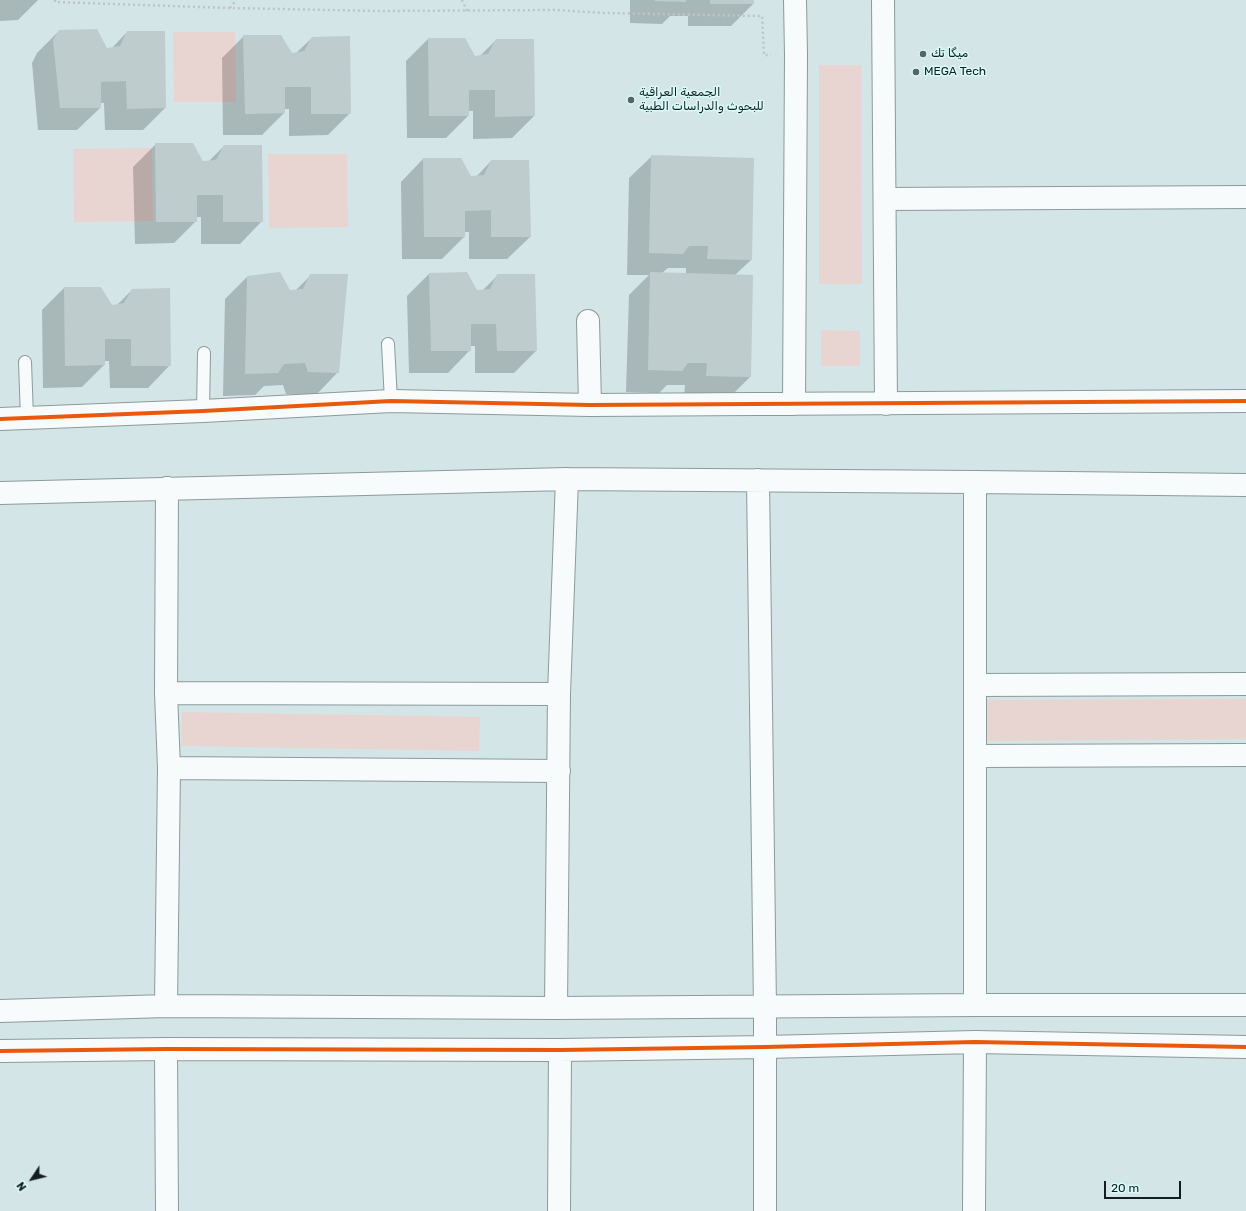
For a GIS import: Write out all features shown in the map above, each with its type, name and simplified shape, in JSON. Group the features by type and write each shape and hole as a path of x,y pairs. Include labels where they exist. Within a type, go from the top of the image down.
{"street":[{"path":"883,0 886,404"},
{"path":"794,404 797,1"},
{"path":"885,199 1246,197"},
{"path":"588,320 590,405"},
{"path":"0,419 203,411 391,401 590,405 1246,401"},
{"path":"556,1008 559,694 567,479"},
{"path":"0,493 567,479 1246,485"},
{"path":"758,480 765,1008 765,1211"},
{"path":"975,482 975,1005"},
{"path":"166,1006 169,768 166,693 167,488"},
{"path":"975,685 1246,684"},
{"path":"166,693 559,694"},
{"path":"976,756 1246,755"},
{"path":"169,768 559,771"},
{"path":"0,1011 166,1006 765,1008 975,1005 1246,1005"},
{"path":"974,1211 975,1042"},
{"path":"0,1051 166,1049 560,1050 975,1042 1246,1047"},
{"path":"166,1049 167,1211"},
{"path":"559,1211 560,1050"}],"lane":[{"path":"388,344 391,401"},
{"path":"203,411 204,353"},
{"path":"25,362 27,418"}],"path":[{"path":"55,0 55,2 230,8 378,11 557,10 604,13 762,16 764,55 796,55"},
{"path":"230,8 236,0"},
{"path":"462,0 467,10"}],"shaded area":[{"path":"173,32 235,32 236,102 174,102"},
{"path":"819,65 861,65 862,284 819,284"},
{"path":"152,148 153,221 74,222 73,149"},
{"path":"268,154 347,154 348,227 269,228"},
{"path":"821,330 860,331 860,366 821,366"},
{"path":"1246,699 1246,739 987,741 986,700"},
{"path":"182,712 480,717 479,751 181,746"}],"building":[{"path":"655,0 687,0 685,2"},
{"path":"710,0 754,0 754,4 710,4"},
{"path":"97,29 107,48 120,46 127,31 165,31 166,108 127,109 126,81 101,82 101,108 60,108 53,40 59,30"},
{"path":"243,35 281,35 292,53 304,51 312,37 350,36 351,114 311,114 311,87 285,87 285,113 245,114"},
{"path":"428,38 465,38 475,56 488,54 496,39 534,39 535,116 495,117 495,90 469,90 469,116 429,116"},
{"path":"155,143 193,143 203,161 216,160 224,145 262,145 263,222 223,222 223,195 197,195 197,222 156,222"},
{"path":"651,155 754,158 752,260 707,259 708,246 689,246 683,254 649,253"},
{"path":"423,158 461,158 471,176 484,175 491,160 529,160 531,237 491,237 491,210 465,211 465,237 424,237"},
{"path":"280,272 290,290 303,289 310,274 348,274 339,373 308,372 305,363 284,364 278,373 245,374 247,276"},
{"path":"467,272 477,290 490,289 497,274 535,274 537,351 497,351 496,324 471,324 471,351 431,351 429,273"},
{"path":"650,272 753,275 751,377 706,376 707,363 688,363 682,371 648,370"},
{"path":"64,287 101,287 112,305 124,303 132,289 170,288 171,366 131,366 131,339 105,339 105,365 65,366"}],"cycle path":[{"path":"0,419 203,411 391,401 590,405 1246,401"},
{"path":"0,1051 166,1049 560,1050 975,1042 1246,1047"}],"place":[{"name":"ميگا تك","path":"923,54"},
{"name":"MEGA Tech","path":"916,72"},
{"name":"الجمعية العراقية للبحوث والدراسات الطبية","path":"631,100"}]}
